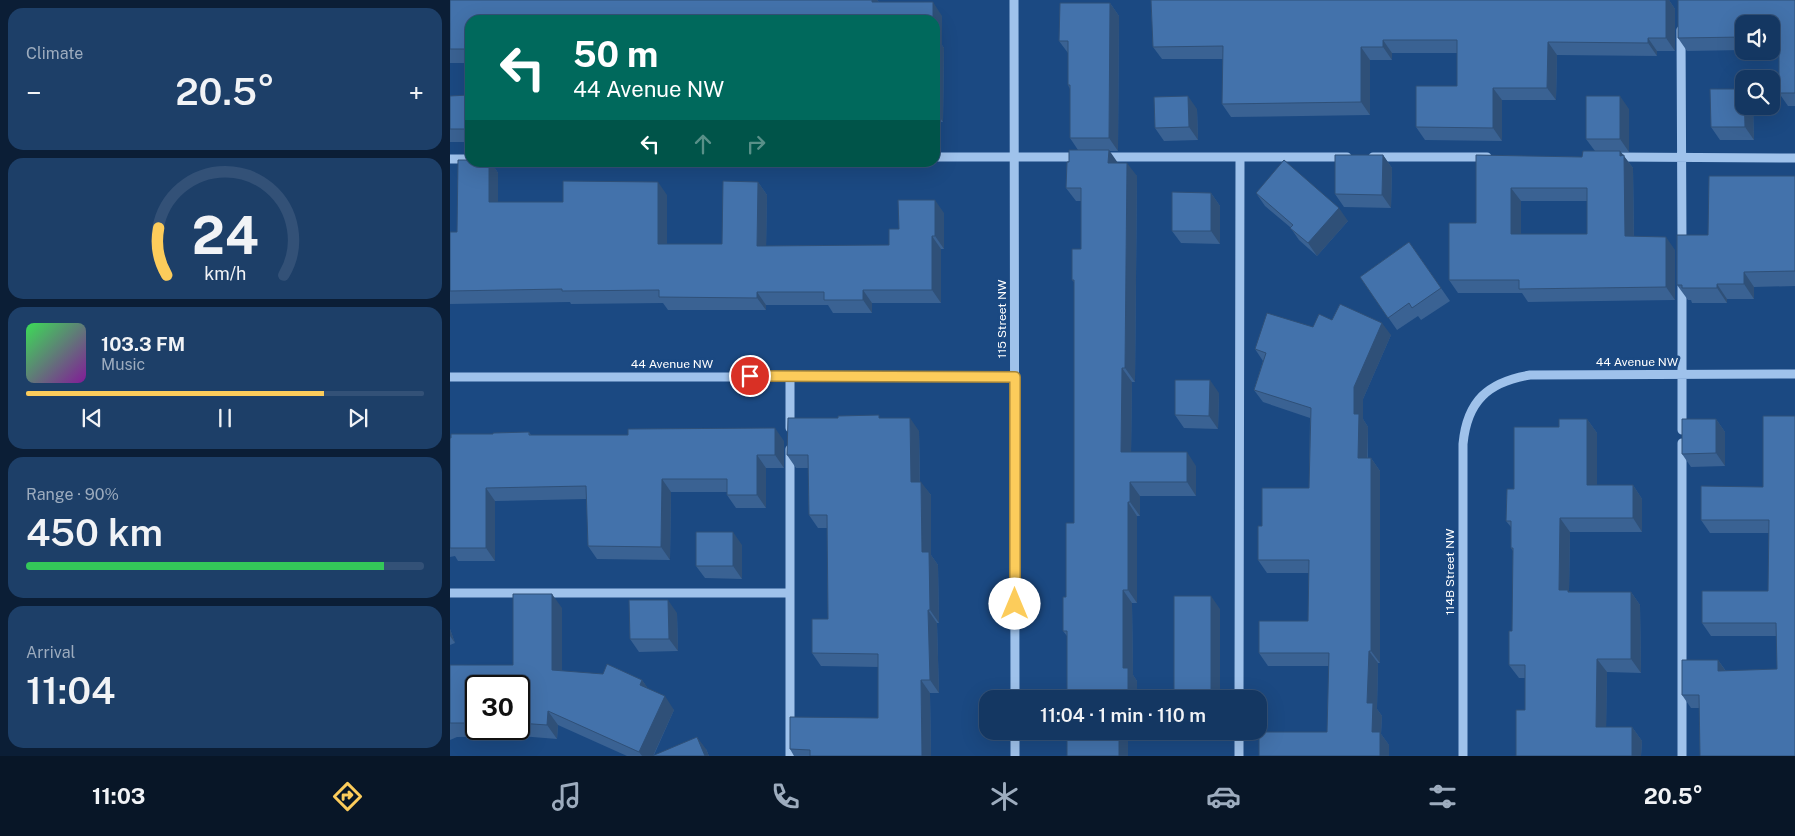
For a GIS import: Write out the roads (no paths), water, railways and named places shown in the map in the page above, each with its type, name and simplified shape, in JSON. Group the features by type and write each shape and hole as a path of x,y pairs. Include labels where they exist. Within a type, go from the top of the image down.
{"street":[{"name":"115 Street NW","path":"1014,0 1015,690"},
{"path":"1681,20 1682,253"},
{"path":"940,157 1496,158"},
{"path":"450,159 465,158"},
{"path":"1239,690 1240,158"},
{"path":"1604,158 1795,158"},
{"path":"1682,272 1682,756"},
{"name":"44 Avenue NW","path":"1483,394 1505,381 1530,375 1795,374"},
{"name":"44 Avenue NW","path":"450,376 1015,377"},
{"path":"790,376 790,756"},
{"name":"114B Street NW","path":"1463,756 1463,444 1464,428 1468,415 1474,404 1483,394"},
{"path":"450,594 790,593"},
{"path":"1015,740 1015,756"},
{"path":"1238,756 1239,740"}]}
